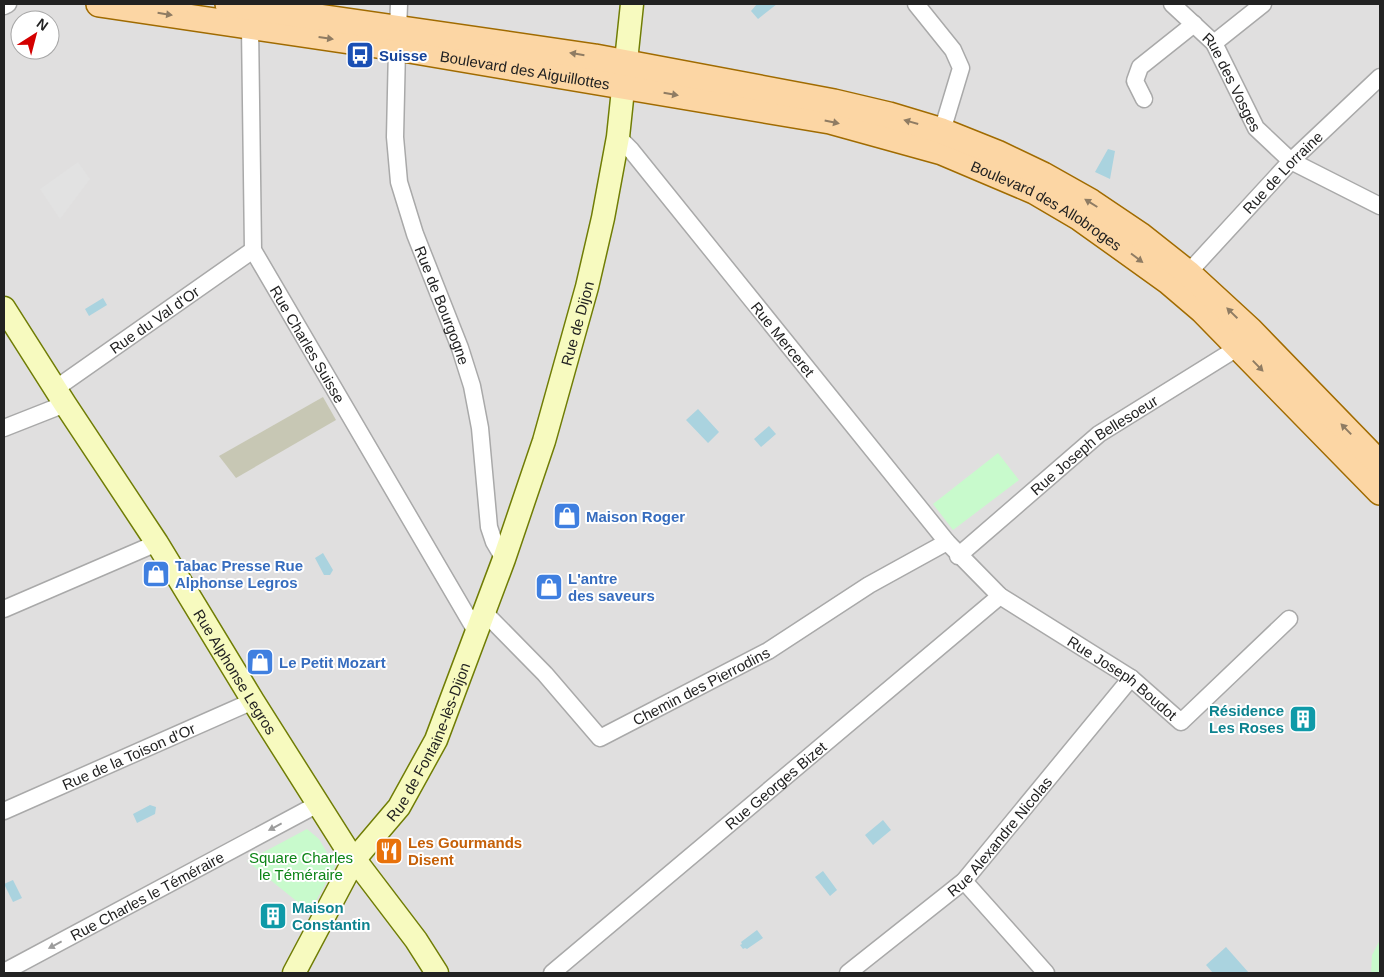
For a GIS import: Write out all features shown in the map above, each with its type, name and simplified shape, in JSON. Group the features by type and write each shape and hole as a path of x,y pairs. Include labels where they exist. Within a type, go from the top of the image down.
{"main road":[{"name":"Boulevard des Aiguillottes","path":"99,4 245,11 398,38 624,74"},
{"name":"Boulevard des Allobroges","path":"624,74 834,102 889,115 942,131 1020,164 1091,202 1140,235 1188,273 1250,330 1380,464"},
{"name":"Boulevard des Allobroges","path":"624,74 830,121 942,152 1034,191 1080,218 1123,248 1168,281 1202,310 1380,492"}],"street":[{"path":"4,6 8,4"},
{"name":"Rue de Bourgogne","path":"400,4 395,137 399,182 415,234 460,348 472,386 480,428 489,527 494,542 504,560"},
{"name":"Rue de Dijon","path":"480,622 504,560 544,441 587,287 603,218 618,136 632,4"},
{"path":"916,4 953,50 961,68 942,131"},
{"name":"Rue des Vosges","path":"1172,4 1214,43 1256,128 1291,161 1380,206"},
{"path":"1214,43 1262,4"},
{"name":"Rue Charles Suisse","path":"245,11 253,250 480,622"},
{"path":"1144,99 1135,81 1140,67 1194,24"},
{"name":"Rue de Lorraine","path":"1188,273 1291,161 1380,77"},
{"name":"Rue Merceret","path":"618,136 947,542"},
{"name":"Rue du Val d'Or","path":"4,428 60,396 253,250"},
{"name":"Rue Alphonse Legros","path":"4,308 157,543 253,701 354,860 416,940 437,973"},
{"name":"Rue Joseph Bellesoeur","path":"958,556 1100,434 1239,346"},
{"name":"Rue Joseph Boudot","path":"947,542 958,556 1000,596 1131,678 1181,722 1289,619"},
{"name":"Chemin des Pierrodins","path":"480,622 546,674 600,738 768,651 869,585 947,542"},
{"path":"4,609 157,543"},
{"name":"Rue Georges Bizet","path":"552,973 1000,596"},
{"name":"Rue de Fontaine-lès-Dijon","path":"294,973 354,860 399,807 436,740 480,622"},
{"name":"Rue Alexandre Nicolas","path":"848,973 964,881 1131,678"},
{"name":"Rue de la Toison d'Or","path":"4,810 253,701"},
{"name":"Rue Charles le Téméraire","path":"4,972 318,804"},
{"path":"964,881 1046,973"}],"shaded area":[{"path":"4,4 1380,4 1380,973 4,973"},
{"path":"78,162 90,179 60,219 40,189"},
{"path":"323,397 336,420 236,478 219,456"}],"green space":[{"path":"998,453 1019,480 953,530 933,504"},
{"name":"Square Charles le Téméraire","path":"307,829 319,839 335,866 310,912 247,861"},
{"path":"1380,940 1380,973 1371,973 1372,955"}],"water":[{"path":"757,4 777,4 758,19 751,11"},
{"path":"1108,149 1115,151 1110,179 1095,172"},
{"path":"103,298 107,305 89,316 85,309"},
{"path":"698,409 719,432 708,443 686,420"},
{"path":"769,426 776,434 761,447 754,439"},
{"path":"323,553 333,570 330,575 324,575 315,558"},
{"path":"150,805 156,807 155,814 137,823 133,814"},
{"path":"883,820 891,830 873,845 865,835"},
{"path":"823,871 837,890 830,896 815,877"},
{"path":"13,880 22,898 13,902 4,884"},
{"path":"757,930 763,938 747,949 743,949 740,945 742,944 741,942"},
{"path":"1226,947 1249,973 1213,973 1206,965"}],"place":[{"name":"Suisse","path":"360,55"},
{"name":"Maison Roger","path":"567,516"},
{"name":"Tabac Presse Rue Alphonse Legros","path":"156,574"},
{"name":"L'antre des saveurs","path":"549,587"},
{"name":"Le Petit Mozart","path":"260,662"},
{"name":"Résidence Les Roses","path":"1303,719"},
{"name":"Les Gourmands Disent","path":"389,851"},
{"name":"Maison Constantin","path":"273,916"}]}
